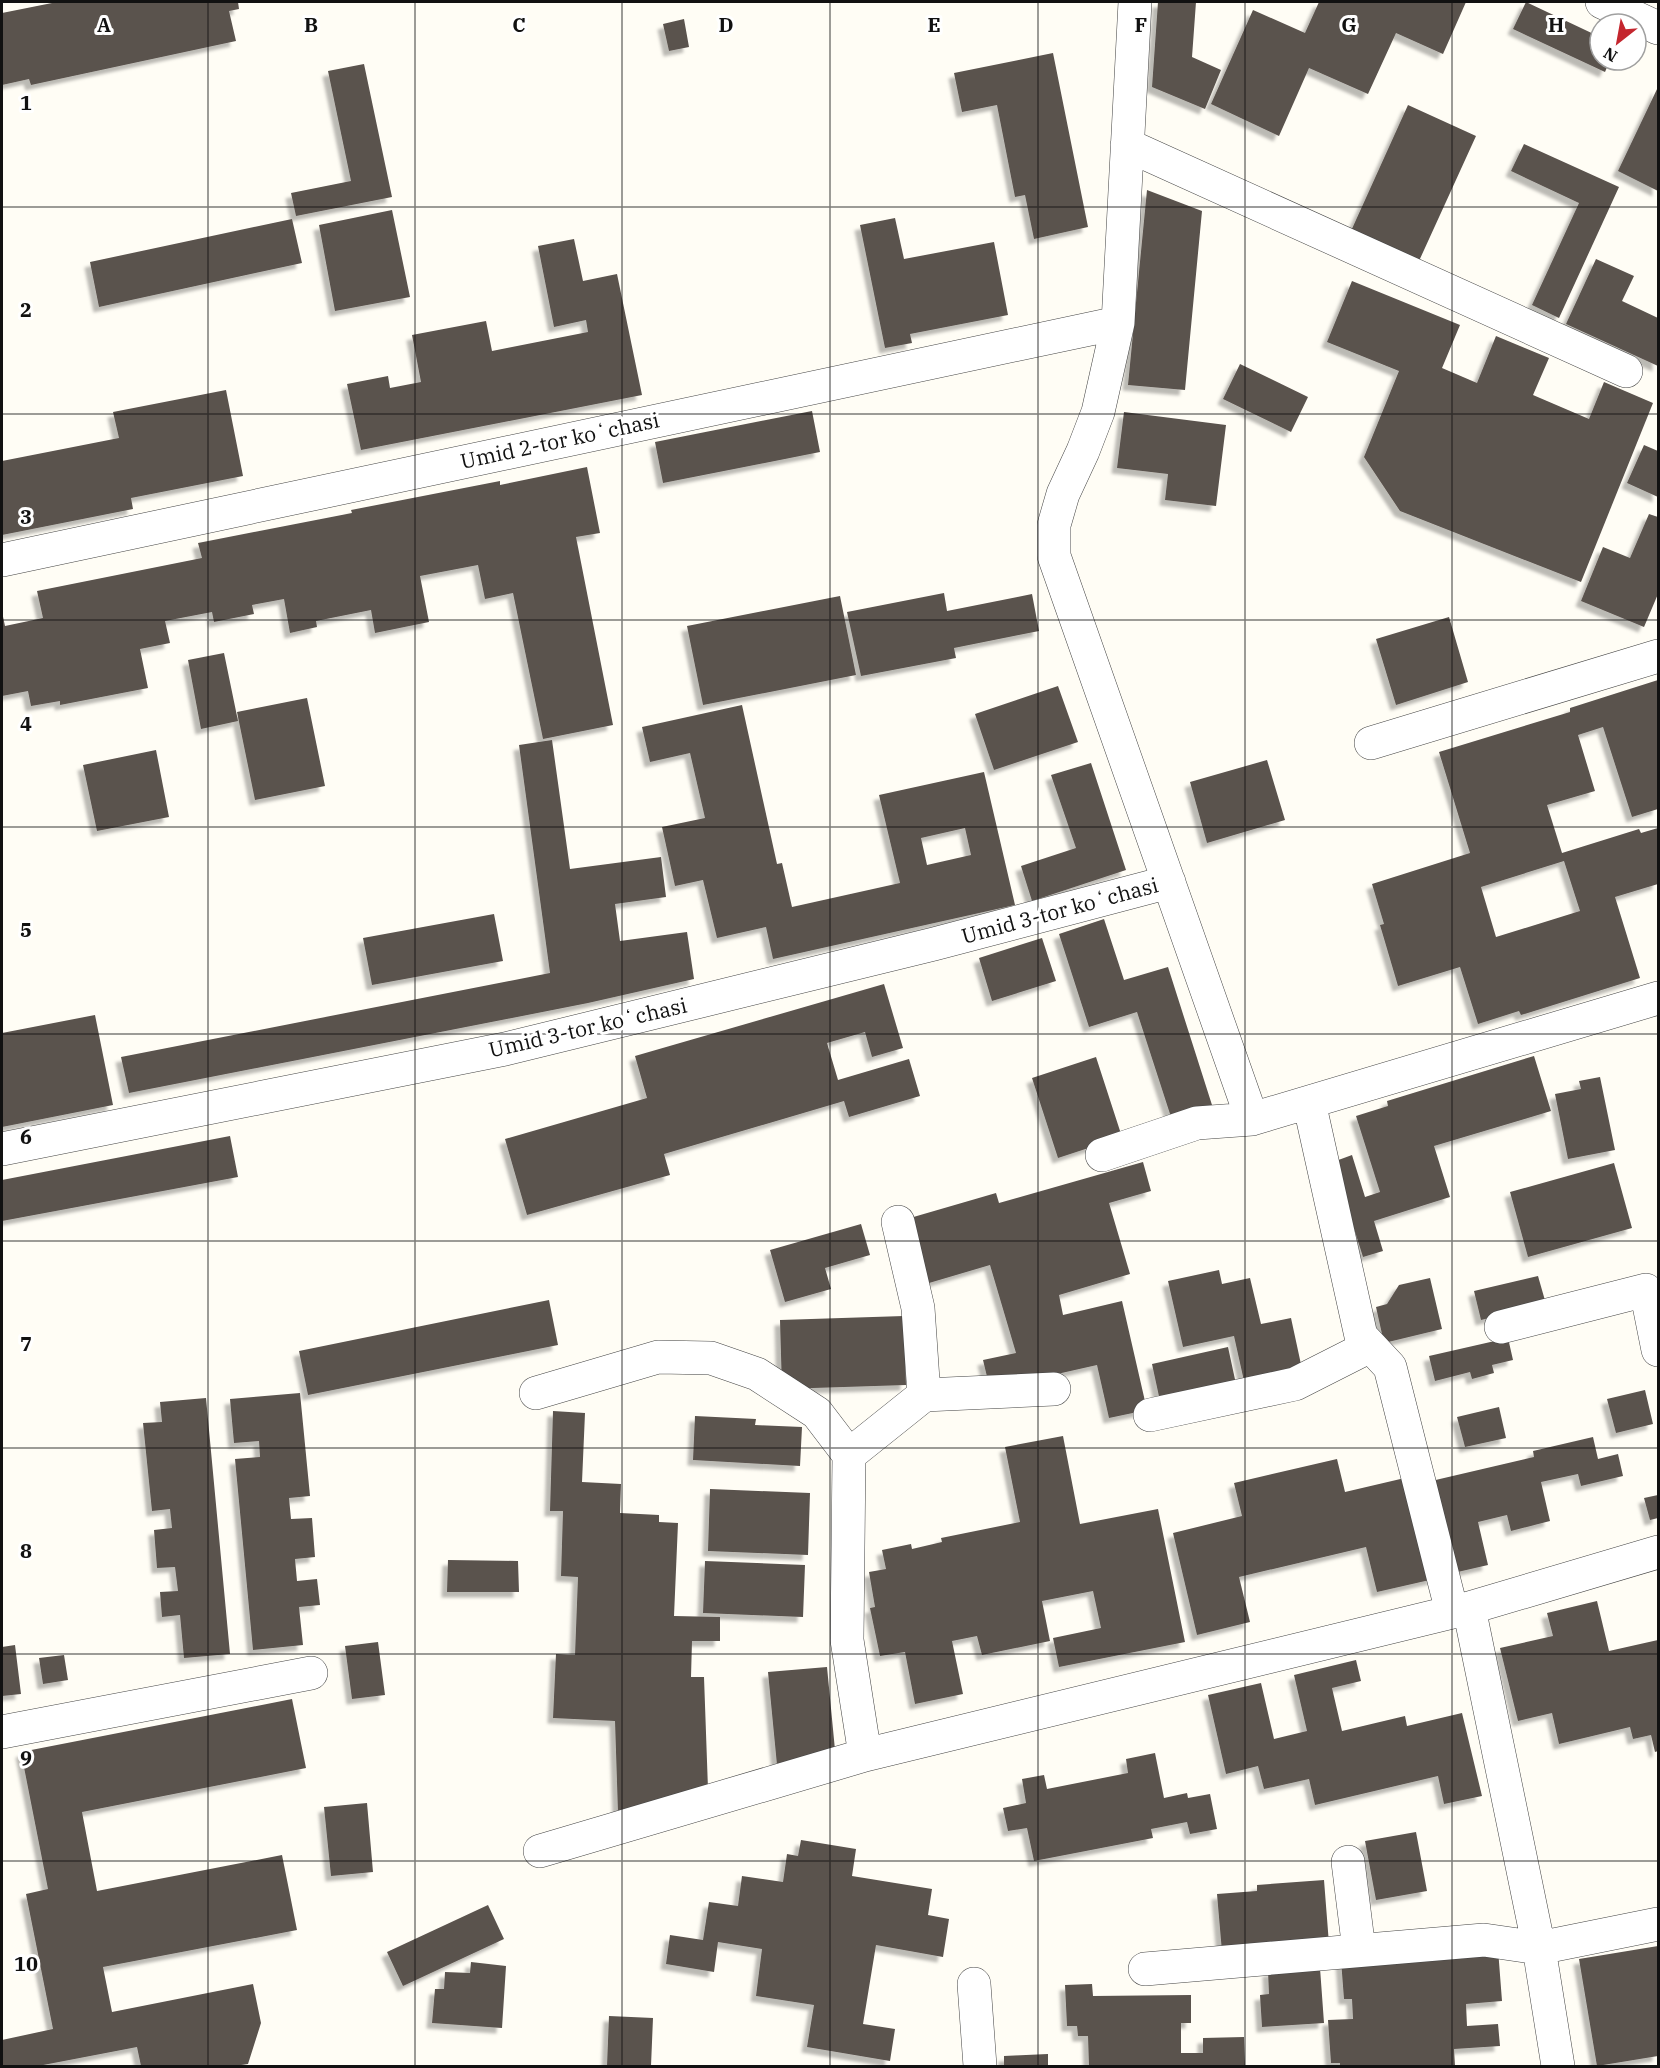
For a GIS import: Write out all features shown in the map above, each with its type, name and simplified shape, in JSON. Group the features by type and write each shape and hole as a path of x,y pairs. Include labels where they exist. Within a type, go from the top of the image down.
{"street":[{"path":"1135,2 1118,323 1098,412 1063,494 1054,525 1054,556 1252,1119"},
{"path":"1602,2 1659,28"},
{"path":"1126,145 1626,371"},
{"name":"Umid 2-tor koʻchasi","path":"2,560 1118,323"},
{"path":"1371,743 1659,656"},
{"name":"Umid 3-tor koʻchasi","path":"2,1149 505,1049 934,944 1169,882"},
{"path":"1102,1155 1197,1123 1252,1119 1659,998"},
{"path":"1309,1102 1361,1336 1390,1367 1460,1610 1539,1948 1558,2067"},
{"path":"898,1222 918,1308 924,1395"},
{"path":"1501,1327 1652,1289 1659,1350"},
{"path":"1150,1415 1295,1384 1370,1346"},
{"path":"536,1393 658,1357 711,1358 757,1374 817,1413 849,1455 846,1640 866,1755"},
{"path":"849,1455 924,1395 1054,1389"},
{"path":"540,1851 866,1755 1460,1610 1659,1552"},
{"path":"2,1732 311,1673"},
{"path":"1348,1862 1359,1950"},
{"path":"1145,1969 1484,1940 1539,1948 1659,1924"},
{"path":"974,1984 980,2067"}],"building":[{"path":"57,2 238,2 239,9 229,11 236,41 31,85 29,79 2,85 2,13"},
{"path":"1158,2 1196,2 1192,57 1221,70 1205,109 1152,87"},
{"path":"1319,2 1466,2 1443,54 1396,33 1368,94 1309,68 1279,136 1211,104 1253,10 1305,33"},
{"path":"1526,2 1588,31 1588,64 1513,29"},
{"path":"684,19 689,47 669,51 663,24"},
{"path":"1053,53 1088,227 1034,239 1025,195 1015,197 997,105 962,112 954,73"},
{"path":"364,64 392,197 296,216 291,193 351,181 328,71"},
{"path":"1658,87 1658,191 1618,171"},
{"path":"1408,105 1476,136 1419,261 1351,231"},
{"path":"1524,144 1619,187 1559,318 1532,305 1579,203 1511,171"},
{"path":"1147,190 1202,211 1185,390 1128,385"},
{"path":"392,210 410,297 335,311 319,225"},
{"path":"895,218 904,259 994,242 1008,315 910,334 912,343 885,348 860,225"},
{"path":"292,219 302,263 99,307 90,262"},
{"path":"574,239 583,281 617,274 642,395 361,450 347,384 388,376 390,388 421,382 412,335 486,321 492,351 588,332 586,320 554,327 538,246"},
{"path":"1596,259 1634,276 1622,301 1658,318 1658,366 1566,324"},
{"path":"1352,281 1460,325 1442,368 1477,383 1496,336 1549,358 1533,395 1589,419 1604,382 1653,403 1581,582 1400,511 1364,457 1399,371 1327,342"},
{"path":"1240,364 1308,397 1291,432 1223,399"},
{"path":"226,390 243,476 131,498 133,509 2,535 2,461 119,438 113,412"},
{"path":"812,411 820,452 663,483 655,442"},
{"path":"1124,412 1226,425 1216,506 1165,500 1168,474 1117,468"},
{"path":"1644,445 1658,451 1658,497 1627,483"},
{"path":"587,467 600,533 576,537 613,725 543,739 513,593 485,599 478,565 420,576 429,622 375,633 371,610 316,621 317,627 290,633 284,599 252,605 254,614 214,622 212,612 165,621 170,643 140,649 148,688 60,705 60,701 31,706 28,691 2,696 2,612 5,626 43,618 37,591 202,558 198,543 352,513 351,510 500,481 500,485"},
{"path":"1649,514 1658,517 1658,594 1644,627 1581,601 1603,547 1630,558"},
{"path":"944,593 947,611 1032,594 1039,631 954,648 956,658 861,676 847,612"},
{"path":"840,596 856,675 703,705 687,626"},
{"path":"1449,617 1468,682 1396,705 1376,639"},
{"path":"224,653 238,721 201,729 188,660"},
{"path":"1658,680 1658,809 1632,817 1603,727 1578,735 1595,791 1547,805 1562,853 1639,829 1641,833 1658,828 1658,884 1615,897 1640,978 1521,1015 1519,1011 1478,1024 1460,967 1398,986 1380,925 1384,924 1372,884 1470,853 1439,752 1570,712 1570,708","holes":["1564,861 1580,911 1496,937 1481,887"]},
{"path":"1058,686 1078,742 994,770 975,714"},
{"path":"307,698 325,786 255,800 237,712"},
{"path":"742,705 777,864 782,863 792,907 900,883 879,795 984,772 1015,905 773,959 766,927 717,938 703,880 675,886 662,827 705,818 690,753 650,762 642,727","holes":["965,828 971,855 927,865 921,838"]},
{"path":"552,740 570,869 661,857 666,897 615,904 620,941 687,932 694,979 588,1003 129,1093 121,1057 550,973 519,745"},
{"path":"156,750 169,817 97,831 83,765"},
{"path":"1267,760 1285,820 1207,843 1190,782"},
{"path":"1091,763 1126,870 1032,901 1021,866 1076,848 1051,775"},
{"path":"494,914 503,961 372,985 363,938"},
{"path":"1104,919 1124,980 1168,967 1212,1105 1171,1117 1137,1012 1089,1027 1059,934"},
{"path":"1042,938 1056,981 992,1001 979,958"},
{"path":"884,984 903,1048 872,1057 865,1032 827,1043 838,1080 909,1059 920,1096 849,1117 844,1101 664,1154 670,1175 527,1215 505,1139 647,1098 635,1056"},
{"path":"95,1015 113,1105 2,1127 2,1033"},
{"path":"1534,1056 1551,1111 1434,1146 1450,1197 1374,1221 1383,1251 1363,1257 1333,1162 1352,1155 1365,1197 1380,1192 1356,1116 1388,1106 1387,1101"},
{"path":"1096,1057 1122,1137 1058,1158 1032,1078"},
{"path":"1600,1077 1615,1150 1568,1159 1555,1094 1581,1089 1579,1081"},
{"path":"230,1136 238,1177 2,1221 2,1180"},
{"path":"1143,1162 1151,1191 1109,1203 1130,1274 1059,1295 1063,1315 1122,1301 1147,1410 1109,1418 1097,1365 990,1389 983,1360 1016,1353 990,1265 929,1283 910,1218 996,1193 999,1203"},
{"path":"1614,1163 1632,1228 1528,1257 1510,1192"},
{"path":"861,1224 870,1255 825,1268 831,1289 785,1302 770,1250"},
{"path":"1219,1270 1222,1284 1250,1278 1261,1324 1291,1318 1302,1369 1244,1381 1234,1336 1183,1347 1168,1281"},
{"path":"1538,1276 1546,1304 1481,1320 1474,1291"},
{"path":"1430,1278 1442,1329 1384,1343 1376,1307 1387,1304 1399,1285"},
{"path":"549,1300 558,1345 308,1395 299,1351"},
{"path":"904,1316 906,1385 782,1389 780,1320"},
{"path":"1508,1338 1513,1360 1492,1365 1494,1373 1472,1379 1470,1372 1435,1381 1429,1356"},
{"path":"1228,1347 1236,1384 1160,1401 1152,1364"},
{"path":"1645,1390 1653,1424 1616,1433 1607,1399"},
{"path":"300,1393 310,1496 289,1498 291,1519 312,1518 315,1557 295,1559 297,1581 317,1579 320,1605 299,1607 303,1645 253,1650 235,1459 260,1457 259,1441 234,1443 230,1399"},
{"path":"206,1398 230,1654 184,1658 180,1615 162,1617 160,1592 178,1591 175,1567 157,1568 154,1530 172,1528 170,1509 152,1511 143,1423 162,1422 160,1402"},
{"path":"1499,1407 1506,1438 1465,1447 1457,1417"},
{"path":"553,1411 585,1413 582,1482 621,1484 620,1513 659,1515 659,1522 678,1523 674,1616 720,1617 720,1641 692,1641 691,1677 704,1677 708,1789 618,1813 615,1721 553,1718 556,1654 575,1655 578,1577 561,1576 563,1511 550,1511"},
{"path":"695,1416 756,1419 755,1425 802,1427 800,1466 693,1460"},
{"path":"1063,1436 1080,1524 1158,1509 1185,1642 1059,1667 1053,1638 1101,1628 1093,1591 1042,1601 1050,1641 982,1655 977,1636 952,1641 963,1694 915,1704 905,1652 880,1656 870,1608 875,1607 869,1572 886,1569 882,1550 911,1544 912,1549 942,1542 941,1538 1020,1522 1005,1447"},
{"path":"1593,1437 1598,1459 1618,1454 1623,1476 1581,1486 1578,1474 1541,1482 1550,1521 1511,1531 1507,1515 1478,1522 1488,1565 1449,1574 1427,1482 1534,1457 1533,1451"},
{"path":"1337,1459 1345,1492 1409,1477 1434,1579 1377,1592 1366,1547 1239,1577 1250,1622 1197,1635 1173,1533 1242,1516 1234,1483"},
{"path":"710,1489 810,1493 808,1555 708,1551"},
{"path":"1658,1495 1658,1518 1650,1520 1644,1498"},
{"path":"448,1560 518,1561 519,1592 447,1592"},
{"path":"705,1561 805,1565 803,1617 703,1613"},
{"path":"1597,1601 1609,1651 1658,1640 1658,1751 1655,1752 1651,1735 1633,1739 1630,1727 1559,1744 1552,1713 1518,1721 1500,1648 1553,1636 1547,1613"},
{"path":"378,1642 385,1695 352,1699 345,1646"},
{"path":"15,1645 21,1694 2,1696 2,1647"},
{"path":"64,1655 68,1680 43,1684 39,1658"},
{"path":"1356,1660 1361,1681 1332,1688 1342,1731 1405,1716 1407,1726 1462,1713 1482,1796 1444,1804 1438,1776 1315,1805 1309,1779 1264,1789 1258,1766 1226,1774 1208,1695 1261,1683 1274,1739 1307,1731 1294,1675"},
{"path":"827,1667 835,1750 777,1765 768,1672"},
{"path":"292,1699 306,1768 82,1812 97,1891 282,1855 297,1930 103,1967 112,2012 253,1984 261,2023 248,2064 141,2066 137,2047 38,2066 2,2066 2,2040 53,2029 26,1894 48,1889 21,1752"},
{"path":"1155,1753 1164,1798 1187,1793 1188,1798 1210,1794 1217,1829 1190,1834 1187,1822 1151,1829 1153,1838 1034,1861 1027,1828 1008,1831 1003,1808 1026,1803 1022,1779 1044,1775 1047,1789 1128,1773 1126,1759"},
{"path":"367,1803 373,1872 331,1876 324,1807"},
{"path":"1416,1832 1427,1891 1376,1900 1365,1841"},
{"path":"801,1840 856,1849 852,1876 932,1889 928,1915 949,1919 943,1957 876,1945 863,2024 895,2029 890,2061 807,2047 814,2005 756,1996 762,1949 718,1942 714,1972 666,1964 670,1935 703,1940 709,1902 738,1906 742,1876 783,1882 787,1854 798,1856"},
{"path":"1324,1880 1329,1944 1222,1952 1217,1894 1257,1891 1257,1885"},
{"path":"488,1905 504,1939 403,1986 387,1952"},
{"path":"1658,1946 1658,2056 1597,2066 1579,1959"},
{"path":"1498,1949 1502,2001 1466,2004 1467,2026 1498,2024 1500,2046 1454,2049 1455,2066 1340,2066 1340,2063 1331,2063 1328,2020 1353,2019 1352,1999 1344,1999 1341,1960"},
{"path":"471,1962 506,1966 502,2028 432,2023 435,1989 444,1989 445,1972 470,1973"},
{"path":"1320,1968 1324,2023 1262,2027 1260,1995 1269,1994 1268,1971"},
{"path":"1092,1984 1093,1996 1191,1995 1191,2023 1181,2023 1181,2053 1203,2053 1203,2038 1244,2037 1245,2066 1089,2066 1088,2036 1078,2036 1077,2026 1067,2026 1065,1985"},
{"path":"609,2016 653,2018 651,2066 607,2066"},
{"path":"1048,2054 1048,2066 1004,2066 1004,2056"}]}
